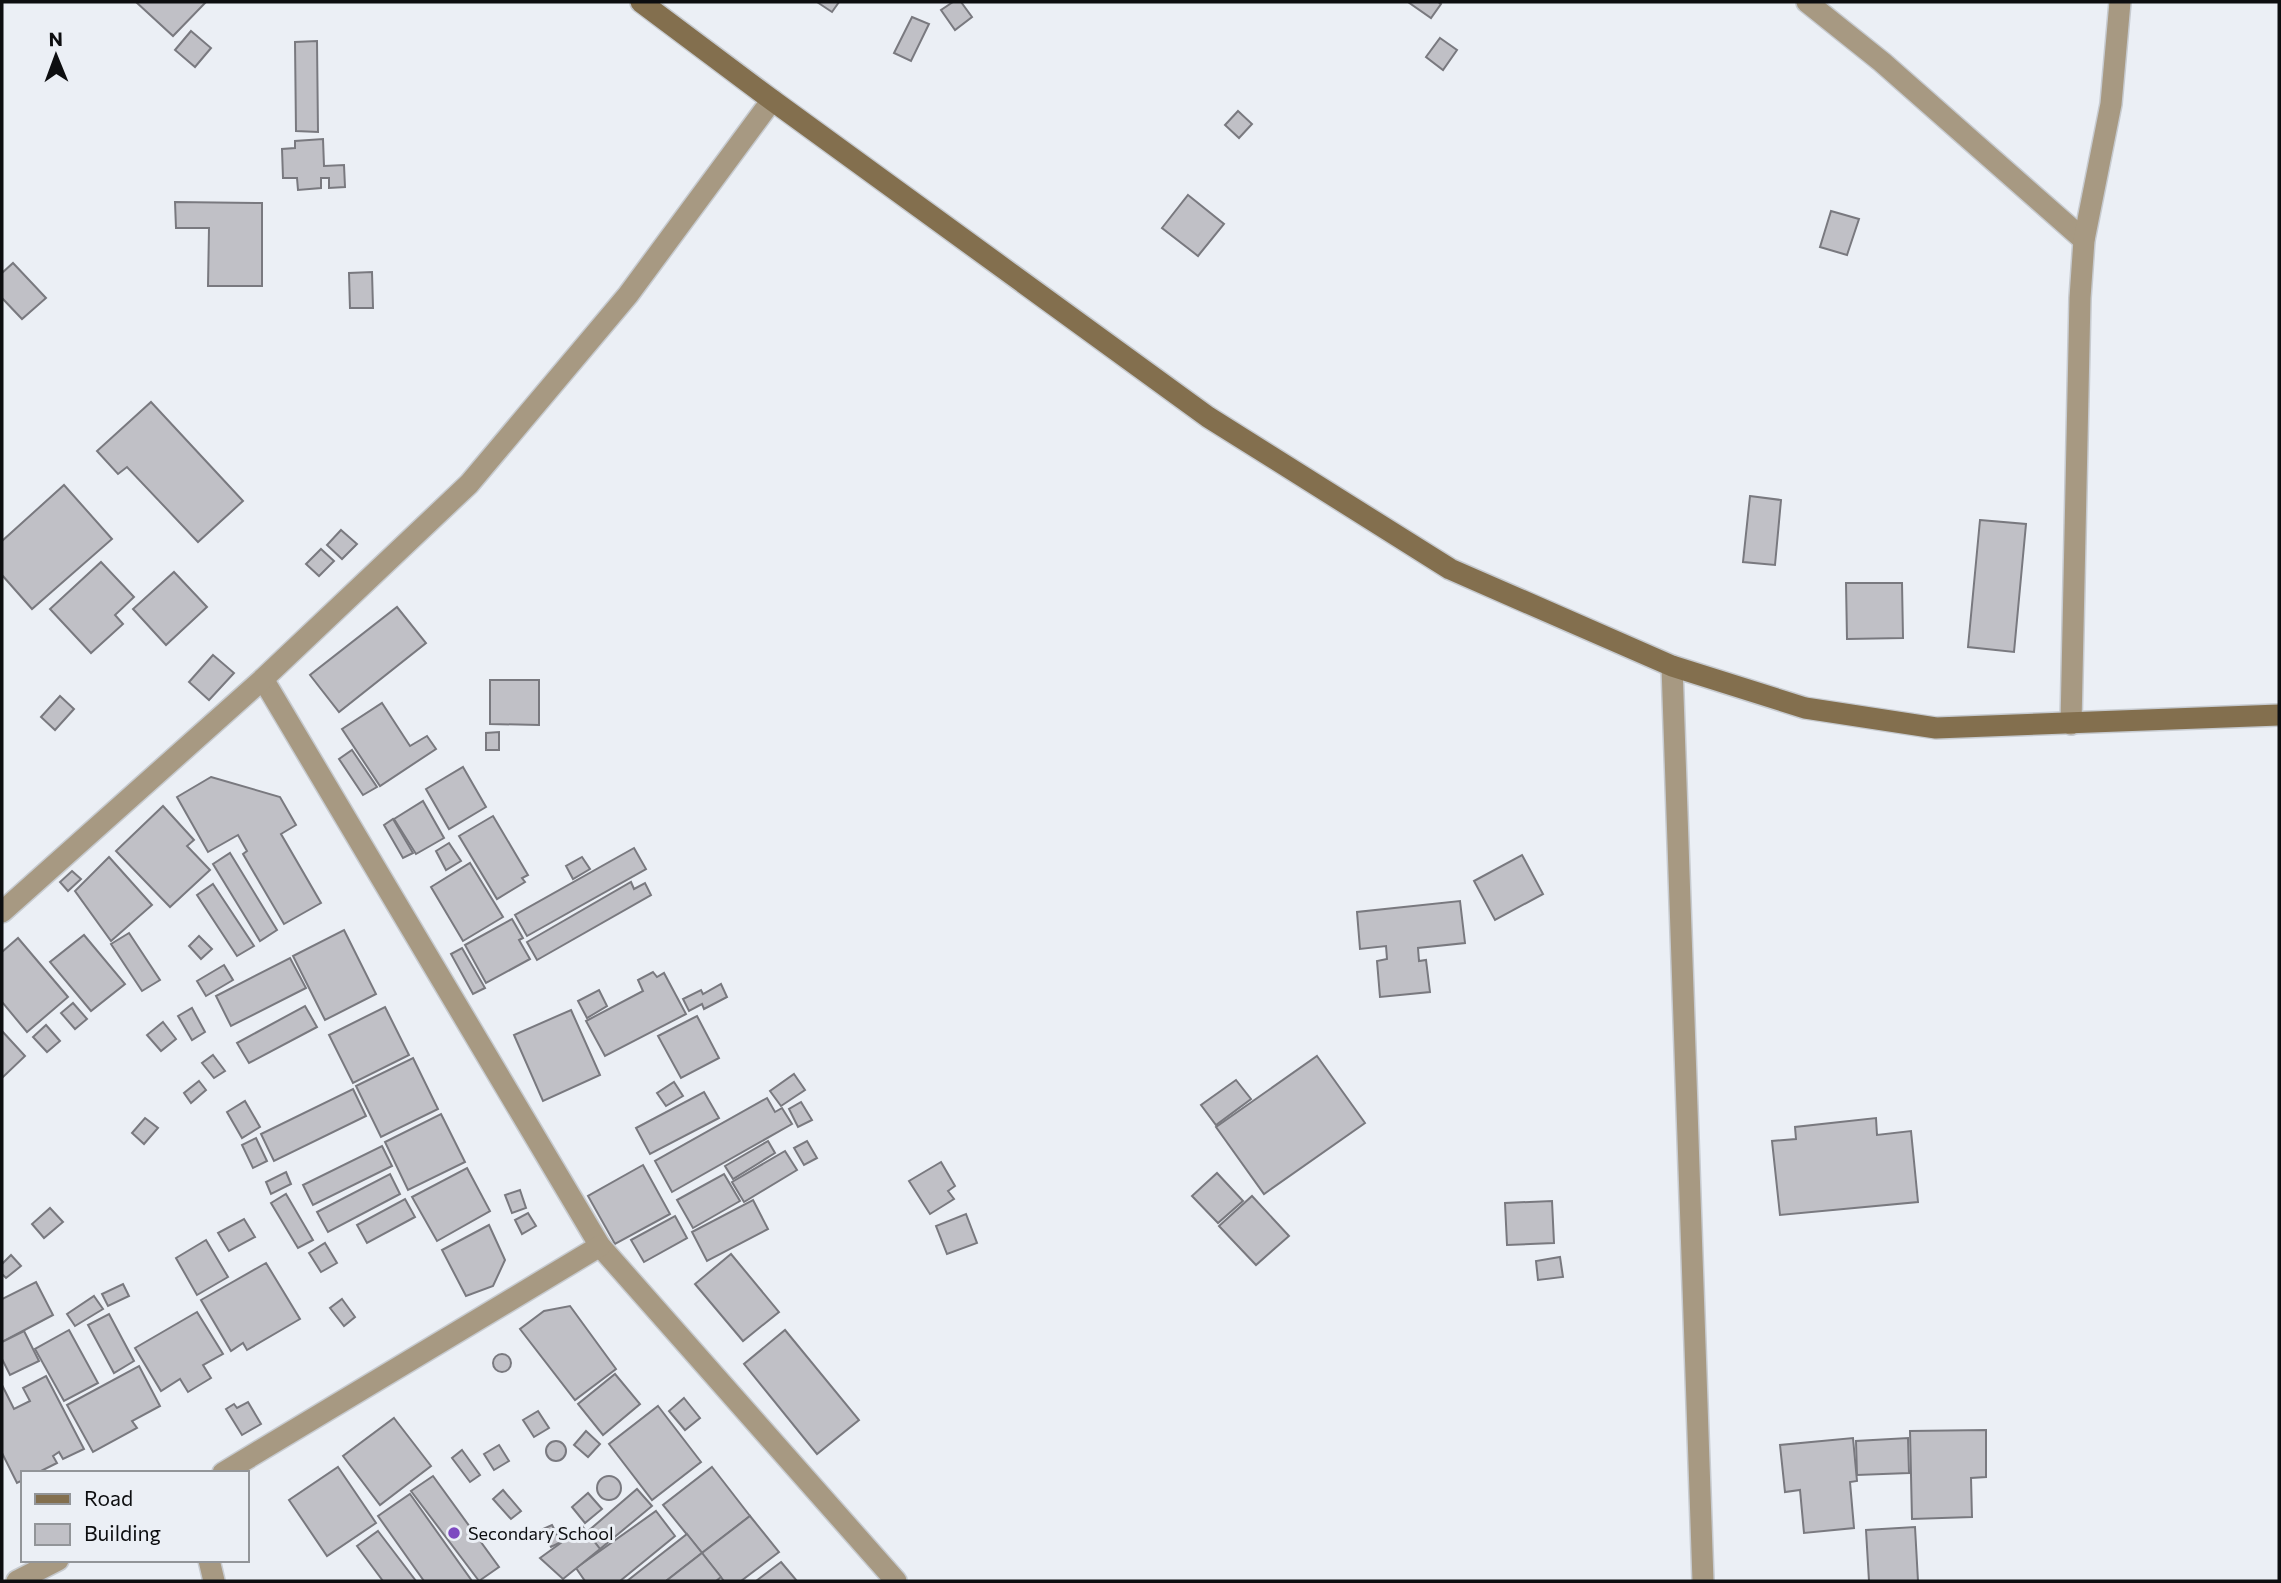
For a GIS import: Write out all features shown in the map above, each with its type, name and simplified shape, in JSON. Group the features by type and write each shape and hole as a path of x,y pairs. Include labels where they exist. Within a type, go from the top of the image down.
{"main road":[{"path":"641,2 1219,425 1450,569 1672,666 1804,708 1937,728 2279,715"}],"street":[{"path":"1807,2 1882,62 2084,240"},
{"path":"2071,724 2080,298 2084,240 2111,104 2120,2"},
{"path":"2,912 263,679 469,484 628,295 772,100"},
{"path":"1672,666 1703,1581"},
{"path":"263,679 600,1246 896,1581"},
{"path":"226,1471 600,1246"},
{"path":"17,1581 54,1562"},
{"path":"209,1562 214,1581"}],"building":[{"path":"136,2 206,2 173,36"},
{"path":"817,2 839,2 832,12"},
{"path":"953,2 961,2 972,17 955,30 941,10"},
{"path":"1408,2 1438,2 1441,4 1431,18"},
{"path":"912,17 929,24 911,61 894,53"},
{"path":"191,31 211,48 195,67 175,50"},
{"path":"1440,38 1457,50 1443,70 1426,57"},
{"path":"317,41 318,132 296,131 295,42"},
{"path":"1238,111 1252,124 1239,138 1225,125"},
{"path":"323,139 324,166 344,165 345,187 329,188 329,178 321,178 321,188 298,190 297,178 283,178 282,149 295,148 295,141"},
{"path":"1188,195 1224,224 1198,256 1162,228"},
{"path":"175,202 262,203 262,286 208,286 209,228 176,228"},
{"path":"1831,211 1859,219 1847,255 1820,247"},
{"path":"13,263 46,298 22,319 2,298 2,273"},
{"path":"372,272 373,308 350,308 349,273"},
{"path":"151,402 243,501 198,542 127,467 118,474 97,451"},
{"path":"64,485 112,539 32,609 2,575 2,541"},
{"path":"1750,496 1781,500 1775,565 1743,562"},
{"path":"1980,520 2026,524 2014,652 1968,647"},
{"path":"341,530 357,544 342,559 327,545"},
{"path":"321,549 334,561 319,576 306,564"},
{"path":"101,562 134,597 115,615 123,624 91,653 50,609"},
{"path":"174,572 207,607 166,645 133,609"},
{"path":"1846,583 1902,583 1903,638 1847,639"},
{"path":"397,607 426,643 339,712 310,675"},
{"path":"213,655 234,673 209,700 189,682"},
{"path":"490,680 539,680 539,725 490,724"},
{"path":"60,696 74,709 55,730 41,717"},
{"path":"382,703 410,746 427,736 436,749 380,786 342,729"},
{"path":"499,732 499,750 486,750 486,733"},
{"path":"352,750 377,787 363,795 339,759"},
{"path":"463,767 486,807 449,829 426,789"},
{"path":"211,777 280,797 296,825 281,834 321,903 284,924 243,854 247,851 238,835 208,852 177,797"},
{"path":"423,801 444,838 416,854 394,819"},
{"path":"163,806 194,840 187,846 210,870 170,907 116,851"},
{"path":"493,816 528,875 522,878 525,882 497,899 459,836"},
{"path":"393,819 413,853 403,858 384,825"},
{"path":"449,843 461,861 446,870 436,851"},
{"path":"634,848 646,869 527,936 515,915"},
{"path":"230,853 277,930 260,941 213,864"},
{"path":"1522,855 1543,894 1495,920 1474,881"},
{"path":"109,857 152,905 111,941 75,891"},
{"path":"582,857 590,869 573,879 566,866"},
{"path":"470,863 503,917 463,941 431,887"},
{"path":"72,871 81,879 68,891 60,882"},
{"path":"631,882 634,889 645,883 651,895 537,960 527,942"},
{"path":"213,884 254,946 237,956 197,895"},
{"path":"1460,901 1465,943 1418,948 1419,961 1426,960 1430,992 1380,997 1377,961 1387,959 1386,946 1360,949 1357,912"},
{"path":"512,919 523,938 519,940 530,959 486,983 465,945"},
{"path":"344,930 376,994 325,1020 293,956"},
{"path":"129,933 160,980 142,991 111,944"},
{"path":"84,935 125,984 91,1011 50,962"},
{"path":"199,936 212,949 201,959 189,946"},
{"path":"18,938 68,997 27,1032 2,1002 2,952"},
{"path":"462,948 485,988 473,994 451,954"},
{"path":"290,958 306,988 231,1026 216,996"},
{"path":"224,965 233,980 206,996 197,981"},
{"path":"653,972 657,977 664,973 686,1014 605,1056 586,1021 643,991 638,980"},
{"path":"721,984 727,997 704,1009 702,1004 689,1011 683,999 701,990 703,994"},
{"path":"599,990 607,1006 587,1018 578,1001"},
{"path":"73,1003 87,1019 75,1029 61,1013"},
{"path":"305,1006 317,1027 249,1063 237,1043"},
{"path":"385,1007 409,1055 353,1083 329,1035"},
{"path":"192,1008 205,1032 192,1040 178,1016"},
{"path":"571,1010 600,1075 543,1101 514,1035"},
{"path":"697,1016 719,1058 681,1078 658,1036"},
{"path":"163,1022 176,1039 161,1051 147,1035"},
{"path":"46,1025 60,1041 47,1052 33,1037"},
{"path":"2,1031 25,1056 2,1078"},
{"path":"213,1055 225,1071 214,1078 202,1063"},
{"path":"1317,1056 1365,1123 1264,1194 1216,1127"},
{"path":"413,1058 438,1109 381,1137 356,1086"},
{"path":"794,1074 805,1090 781,1106 770,1091"},
{"path":"1236,1080 1251,1099 1216,1125 1201,1105"},
{"path":"199,1081 206,1090 191,1103 184,1093"},
{"path":"674,1082 683,1096 666,1106 657,1093"},
{"path":"353,1089 366,1116 274,1161 261,1134"},
{"path":"704,1092 719,1118 650,1154 636,1128"},
{"path":"767,1098 775,1112 782,1108 792,1124 672,1192 655,1161"},
{"path":"245,1101 260,1127 242,1138 227,1112"},
{"path":"801,1102 812,1120 798,1127 789,1109"},
{"path":"441,1114 465,1162 408,1190 385,1142"},
{"path":"145,1118 158,1128 144,1144 132,1133"},
{"path":"1876,1118 1877,1135 1911,1131 1918,1202 1780,1215 1772,1141 1796,1139 1795,1127"},
{"path":"256,1138 267,1161 253,1168 242,1145"},
{"path":"768,1141 775,1153 733,1179 725,1166"},
{"path":"807,1141 817,1158 804,1165 794,1148"},
{"path":"382,1146 392,1166 313,1205 303,1185"},
{"path":"785,1151 797,1170 744,1202 732,1182"},
{"path":"941,1162 955,1186 948,1191 954,1199 930,1214 909,1181"},
{"path":"643,1165 670,1214 615,1244 588,1196"},
{"path":"467,1168 490,1211 437,1241 412,1197"},
{"path":"286,1172 291,1184 271,1194 266,1182"},
{"path":"1217,1173 1243,1201 1218,1223 1192,1196"},
{"path":"390,1174 400,1194 328,1232 317,1212"},
{"path":"724,1174 740,1201 693,1228 677,1200"},
{"path":"520,1190 526,1208 512,1213 505,1195"},
{"path":"286,1194 313,1240 298,1248 271,1203"},
{"path":"1252,1196 1289,1236 1256,1265 1219,1226"},
{"path":"405,1199 415,1217 367,1243 357,1225"},
{"path":"753,1200 768,1229 707,1261 692,1232"},
{"path":"1552,1201 1554,1243 1507,1245 1505,1203"},
{"path":"50,1208 63,1222 44,1238 32,1224"},
{"path":"528,1213 536,1226 522,1234 515,1220"},
{"path":"966,1214 977,1243 947,1254 936,1226"},
{"path":"675,1216 687,1238 644,1262 631,1240"},
{"path":"244,1219 255,1237 229,1251 218,1233"},
{"path":"489,1225 505,1260 493,1286 466,1296 442,1250"},
{"path":"206,1240 228,1277 197,1295 176,1258"},
{"path":"325,1243 337,1263 321,1272 309,1253"},
{"path":"731,1254 779,1312 743,1341 695,1284"},
{"path":"11,1255 21,1266 6,1278 2,1274 2,1264"},
{"path":"1560,1257 1563,1277 1538,1280 1536,1261"},
{"path":"266,1263 300,1319 247,1350 243,1343 231,1351 201,1300"},
{"path":"36,1282 53,1315 2,1342 2,1299"},
{"path":"123,1284 129,1296 108,1306 102,1294"},
{"path":"94,1296 103,1309 75,1326 67,1314"},
{"path":"342,1299 355,1317 344,1326 330,1308"},
{"path":"570,1306 616,1369 575,1400 520,1329 544,1311"},
{"path":"197,1312 223,1354 203,1365 211,1378 188,1392 180,1379 161,1391 135,1348"},
{"path":"109,1314 134,1361 114,1373 88,1325"},
{"path":"69,1330 98,1383 64,1401 35,1349"},
{"path":"785,1330 859,1420 817,1454 744,1364"},
{"path":"24,1331 39,1361 10,1375 2,1359 2,1342"},
{"path":"502,1354 508,1357 511,1363 508,1369 502,1372 496,1369 493,1363 496,1357"},
{"path":"139,1366 160,1406 132,1421 137,1428 93,1452 67,1405"},
{"path":"615,1374 640,1404 603,1435 578,1404"},
{"path":"46,1376 84,1449 63,1459 59,1452 53,1456 57,1463 41,1471 21,1471 21,1481 17,1483 2,1453 2,1385 14,1409 30,1401 23,1388"},
{"path":"684,1398 700,1418 685,1430 669,1411"},
{"path":"248,1402 261,1424 242,1435 226,1409 234,1404 237,1408"},
{"path":"658,1406 701,1462 652,1500 609,1444"},
{"path":"538,1411 549,1428 534,1437 523,1420"},
{"path":"394,1418 431,1466 380,1505 343,1456"},
{"path":"1986,1430 1986,1477 1971,1478 1972,1517 1912,1519 1910,1431"},
{"path":"586,1431 600,1444 588,1457 574,1445"},
{"path":"1853,1438 1857,1481 1850,1482 1854,1528 1804,1533 1800,1490 1785,1492 1780,1445"},
{"path":"1908,1438 1909,1473 1857,1475 1856,1441"},
{"path":"552,1441 560,1441 566,1451 560,1461 552,1461 546,1455 546,1447"},
{"path":"499,1445 509,1461 494,1470 484,1454"},
{"path":"462,1450 480,1475 470,1482 452,1458"},
{"path":"338,1467 376,1523 327,1556 289,1500"},
{"path":"712,1467 750,1516 702,1553 663,1505"},
{"path":"433,1476 499,1567 479,1581 411,1491"},
{"path":"609,1476 618,1479 621,1488 618,1497 609,1500 600,1497 597,1488 600,1479"},
{"path":"637,1489 652,1506 600,1549 587,1532"},
{"path":"503,1490 521,1511 511,1519 493,1499"},
{"path":"588,1493 602,1509 585,1523 572,1507"},
{"path":"410,1494 472,1581 424,1581 378,1516"},
{"path":"656,1511 675,1536 620,1581 585,1581 576,1568"},
{"path":"750,1516 779,1552 741,1581 724,1581 702,1553"},
{"path":"552,1525 561,1542 551,1547 543,1529"},
{"path":"583,1527 600,1549 563,1579 540,1558"},
{"path":"1915,1527 1918,1581 1869,1581 1866,1530"},
{"path":"378,1531 416,1581 383,1581 357,1546"},
{"path":"687,1534 702,1553 666,1581 627,1581"},
{"path":"702,1553 721,1577 716,1581 666,1581"},
{"path":"781,1562 797,1581 756,1581"}],"place":[{"name":"Secondary School","path":"454,1533"}]}
